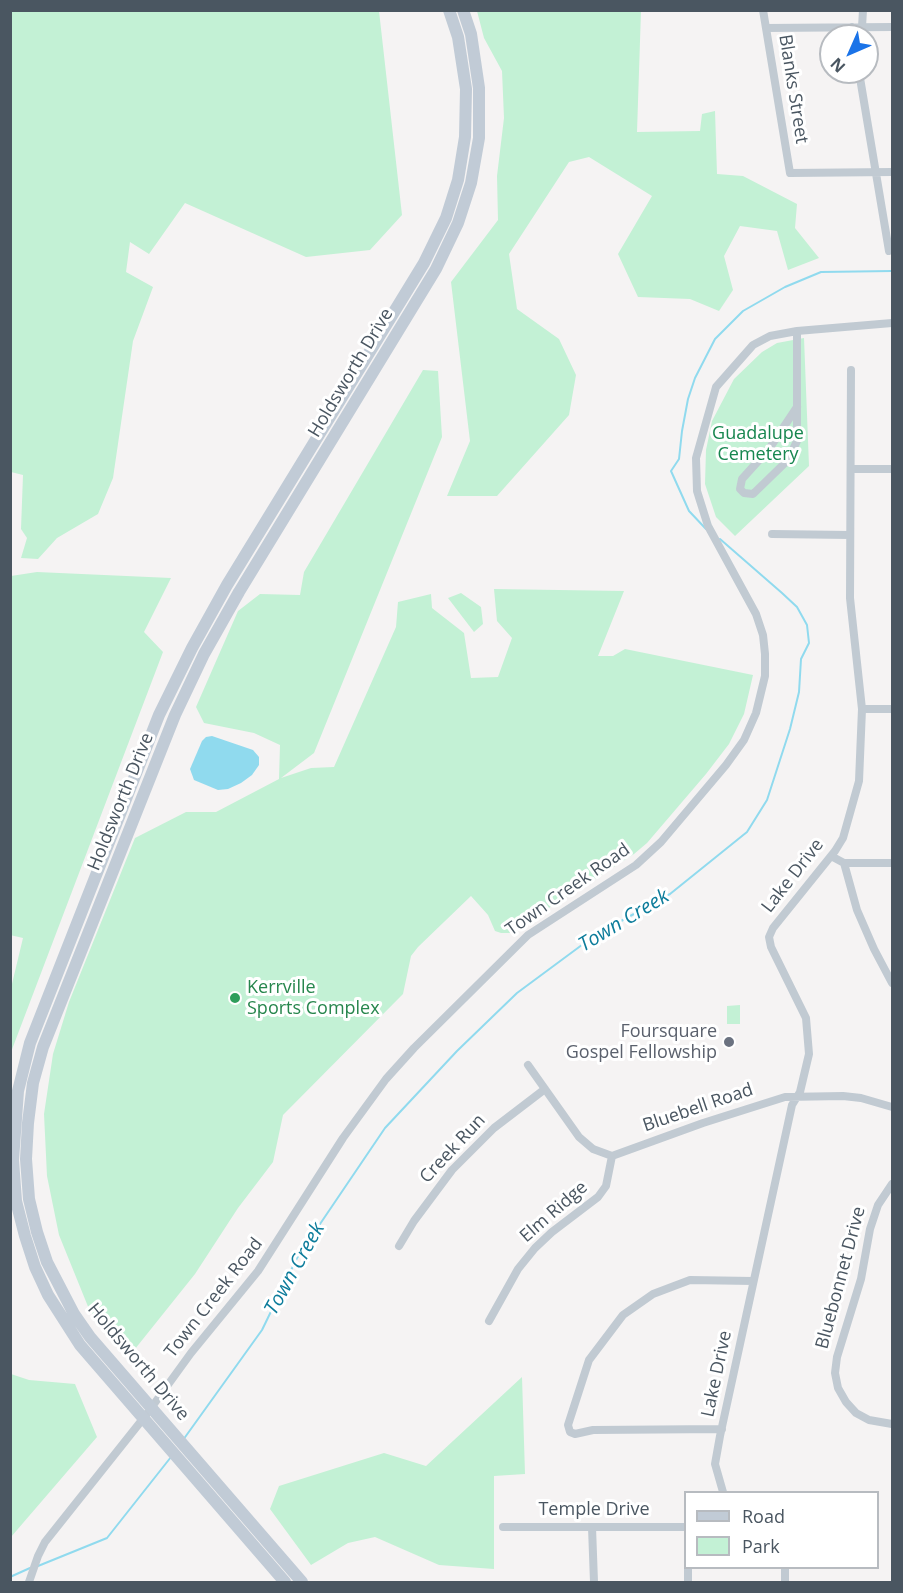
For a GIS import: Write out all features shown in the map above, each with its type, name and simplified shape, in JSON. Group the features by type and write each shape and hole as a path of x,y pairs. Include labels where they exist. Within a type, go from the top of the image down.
{"main road":[{"name":"Holdsworth Drive","path":"285,1582 80,1345 48,1295 35,1267 16,1201 13,1160 18,1091 30,1043 159,715 192,648 233,575 424,263 446,218 458,180 465,137 465,89 458,37 449,10"},
{"name":"Holdsworth Drive","path":"302,1582 90,1337 60,1289 47,1262 37,1232 30,1199 26,1159 28,1123 33,1083 43,1047 175,715 204,654 239,592 436,269 458,223 471,183 478,138 479,88 471,34 463,10"},
{"path":"343,395 355,402"},
{"path":"134,781 147,785"}],"street":[{"name":"Blanks Street","path":"763,10 790,173 875,172"},
{"path":"766,28 819,30"},
{"path":"861,84 889,251"},
{"path":"875,172 892,172"},
{"name":"Town Creek Road","path":"30,1579 45,1542 139,1424 191,1353 258,1271 343,1138 386,1079 414,1048 528,935 636,865 661,842 726,765 744,740 756,712 765,676 763,635 756,614 708,526 697,491 696,458 717,387 753,345 770,336 797,331 892,323"},
{"path":"797,331 797,407 797,441 792,455 753,494 744,494 740,489 742,479 769,449 797,407"},
{"name":"Lake Drive","path":"723,1491 716,1464 722,1430 792,1105 800,1092 809,1054 806,1018 771,947 769,937 773,928 831,856 846,831 858,790 862,709 850,598 851,370"},
{"path":"850,469 892,469"},
{"path":"772,534 850,535"},
{"path":"862,709 892,709"},
{"path":"831,856 844,863 892,863"},
{"path":"844,863 857,910 892,983"},
{"path":"528,1065 579,1137 593,1149 612,1156"},
{"name":"Creek Run","path":"399,1246 414,1221 452,1170 494,1128 545,1089"},
{"name":"Bluebell Road","path":"612,1156 773,1099 852,1097 892,1107"},
{"name":"Elm Ridge","path":"489,1321 518,1269 535,1248 558,1227 598,1197 606,1186 612,1156"},
{"name":"Bluebonnet Drive","path":"892,1184 878,1204 870,1229 861,1280 837,1357 835,1373 838,1388 856,1413 868,1420 892,1424"},
{"path":"722,1430 593,1430 575,1434 570,1432 568,1425 589,1360 608,1333 631,1308 660,1290 690,1280 753,1281"},
{"name":"Temple Drive","path":"503,1527 684,1527"},
{"path":"592,1527 594,1582"}],"green space":[{"path":"10,11 379,11 402,215 370,250 306,257 185,203 149,254 130,242 126,272 153,287 133,341 113,478 98,514 57,538 38,559 21,558 27,538 21,529 23,475 11,472"},
{"path":"477,11 641,11 637,132 700,131 702,114 715,111 717,174 743,176 797,204 795,228 819,258 788,270 777,231 740,226 724,256 733,290 719,311 690,299 638,297 618,254 652,196 589,157 569,162 509,254 517,309 559,339 576,375 569,415 497,496 447,496 470,441 451,282 498,220 497,176 504,118 502,71 484,38"},
{"name":"Guadalupe Cemetery","path":"804,338 809,466 735,536 716,517 705,484 706,450 712,421 734,379 762,352 777,343"},
{"name":"Kerrville Sports Complex","path":"423,370 438,371 442,437 314,753 281,778 311,768 334,767 396,627 398,602 431,594 432,608 464,633 471,678 498,677 512,638 497,621 494,589 624,591 598,656 613,656 625,649 753,675 744,714 729,744 706,774 647,843 634,854 511,933 495,931 488,915 471,896 418,947 411,956 403,994 283,1115 273,1162 238,1208 195,1274 131,1354 107,1334 89,1309 59,1235 47,1176 44,1114 53,1054 69,1002 135,838 186,812 216,812 279,779 280,745 254,733 204,723 196,707 238,611 260,594 300,595 304,572"},
{"path":"37,572 171,578 144,632 163,652 11,1052 11,988 23,938 10,935 11,576"},
{"path":"461,593 481,607 483,624 474,632 448,598"},
{"path":"740,1005 740,1024 727,1024 727,1006"},
{"path":"11,1374 29,1380 75,1384 97,1437 11,1537"},
{"path":"522,1377 525,1474 494,1476 494,1569 439,1565 375,1537 348,1543 311,1565 270,1509 279,1486 384,1453 426,1466"}],"water":[{"path":"212,736 253,750 259,757 259,765 252,775 228,789 218,790 194,780 190,769 202,741"}],"waterway":[{"name":"Town Creek","path":"706,529 689,511 671,471 679,459 688,399 695,378 715,339 743,311 785,287 821,272 892,271"},
{"name":"Town Creek","path":"183,1440 262,1330 297,1258 385,1128 457,1051 517,993 594,936 670,894 747,832 767,800 790,729 799,692 801,659 809,643 807,625 797,607 720,539"},
{"name":"Town Creek","path":"38,1566 107,1538 171,1457"},
{"name":"Town Creek","path":"10,1577 30,1568"}],"place":[{"name":"Kerrville Sports Complex","path":"235,998"},
{"name":"Foursquare Gospel Fellowship","path":"729,1042"}]}
